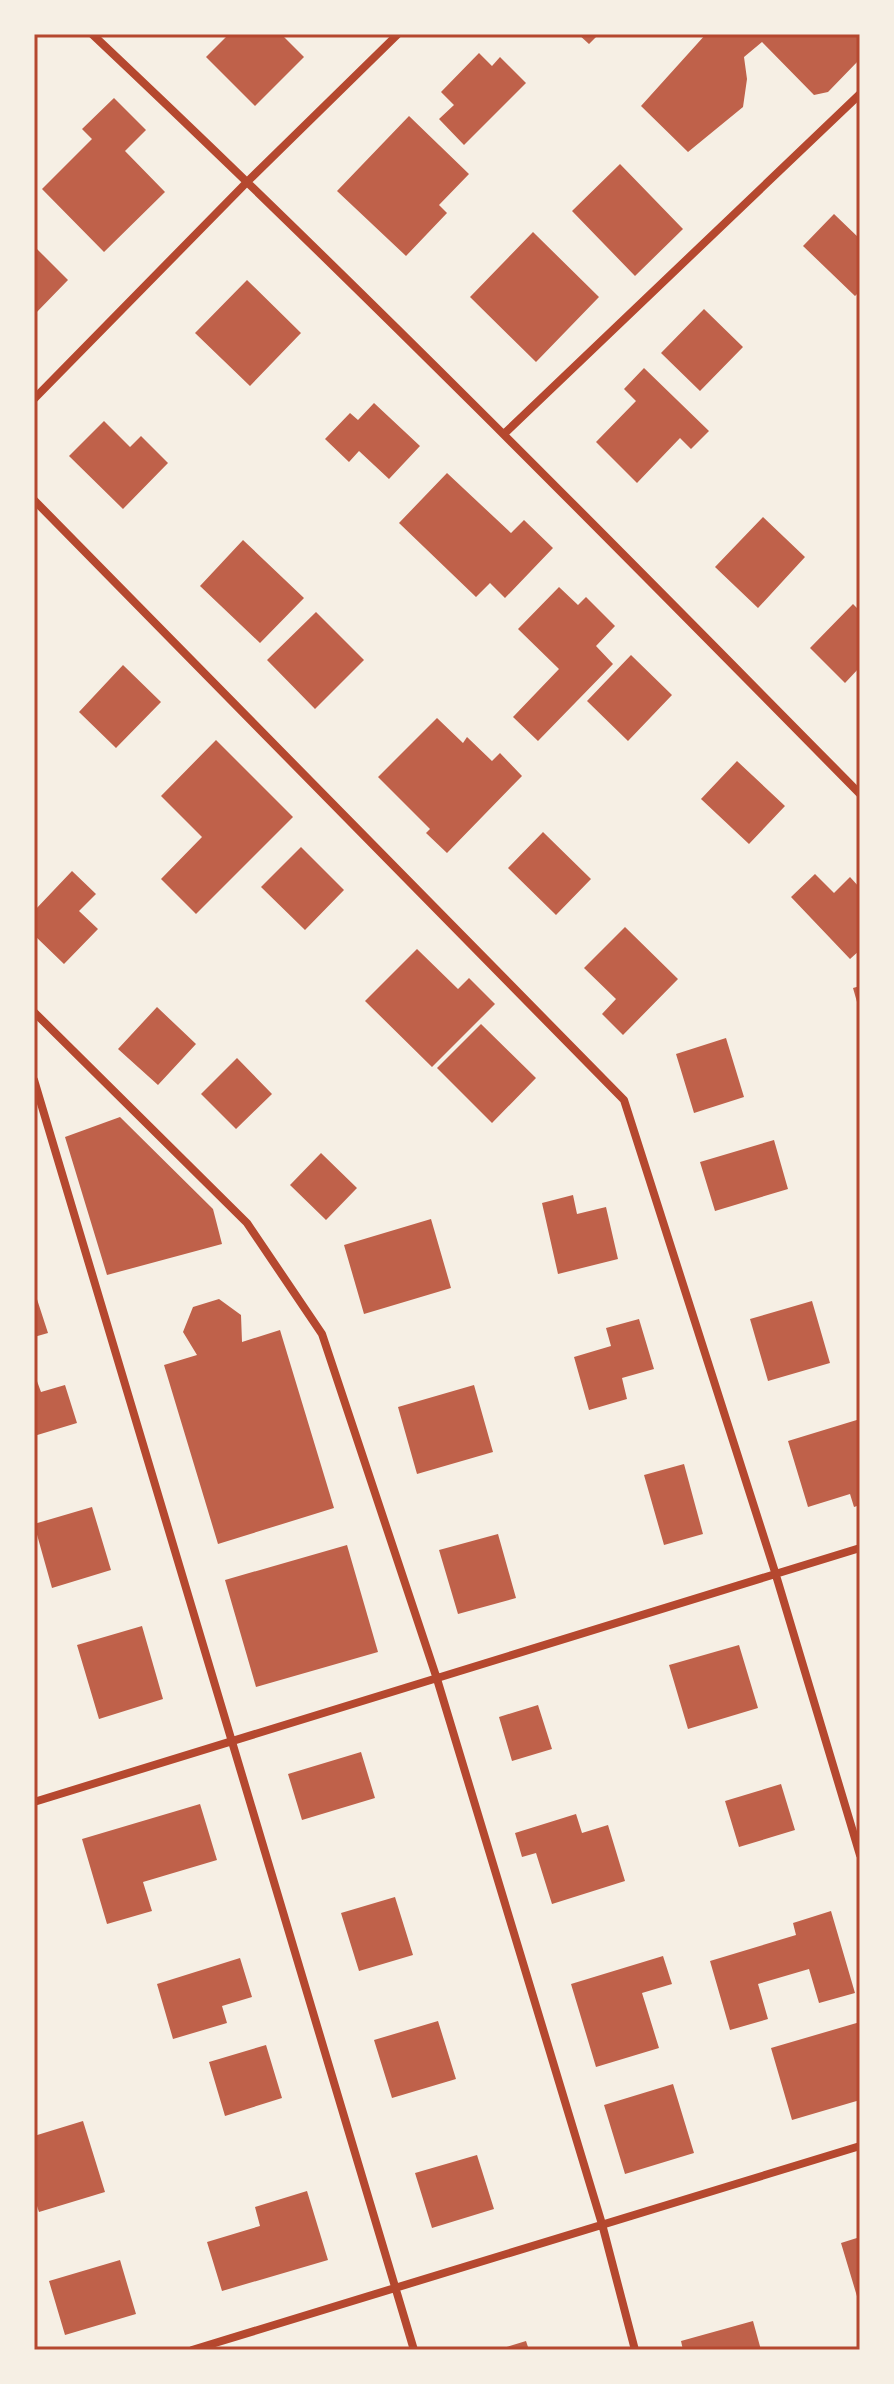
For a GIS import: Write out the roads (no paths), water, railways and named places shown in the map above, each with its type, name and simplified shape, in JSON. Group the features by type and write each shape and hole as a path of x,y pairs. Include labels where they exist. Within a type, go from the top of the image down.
{"street":[{"path":"92,34 248,181 505,433 860,794"},
{"path":"34,399 248,181 398,34"},
{"path":"505,433 860,94"},
{"path":"34,500 624,1100 775,1572 860,1855"},
{"path":"34,1012 247,1223 322,1334 437,1679 602,2224 635,2350"},
{"path":"34,1080 414,2350"},
{"path":"34,1802 860,1548"},
{"path":"192,2350 860,2146"}]}
